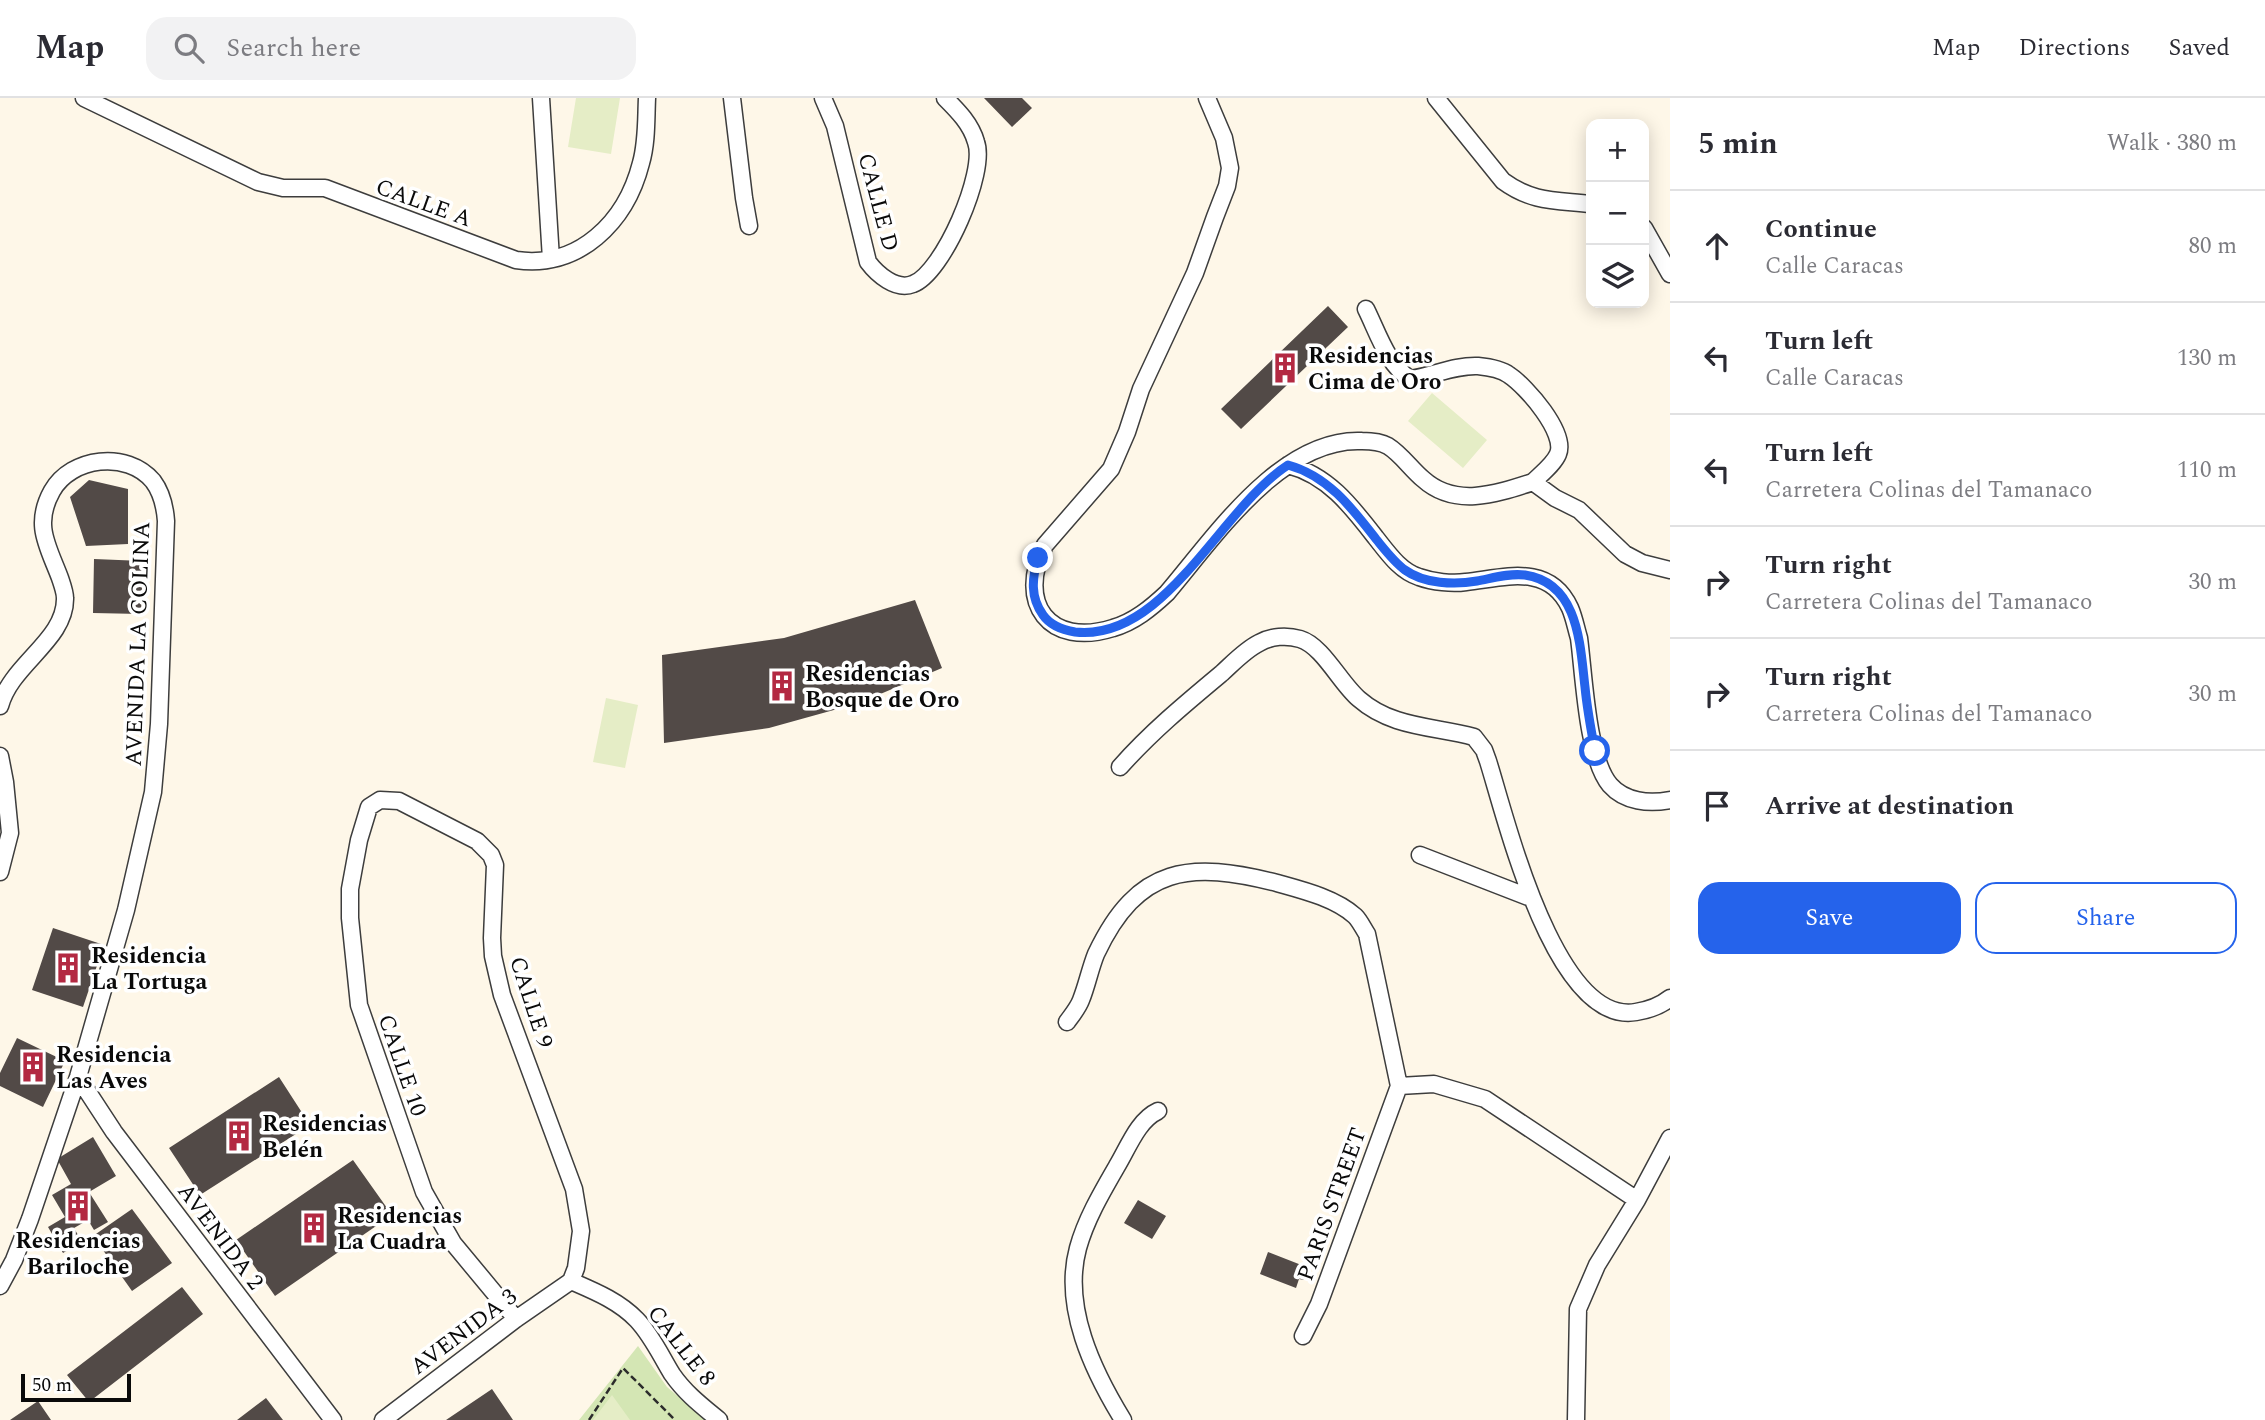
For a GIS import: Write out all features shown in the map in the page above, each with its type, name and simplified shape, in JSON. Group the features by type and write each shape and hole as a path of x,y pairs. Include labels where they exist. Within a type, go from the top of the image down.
{"street":[{"path":"541,98 551,259"},
{"name":"CALLE A","path":"90,100 258,183 283,188 325,188 516,260 535,262 569,254 597,236 629,198 643,153 647,98"},
{"path":"732,98 749,226"},
{"name":"CALLE D","path":"823,98 835,126 868,262 877,274 891,282 910,286 922,279 950,243 976,178 979,160 977,143 961,114 945,98"},
{"path":"1207,98 1228,152 1230,169 1227,186 1195,273 1141,389 1111,469 1049,538 1038,558 1033,586 1040,610 1047,621 1071,631 1099,632 1126,624 1152,607 1167,593 1254,492 1288,465 1332,443 1350,440 1387,445 1438,491 1457,496 1478,497 1533,482 1559,453 1559,442 1554,429 1534,399 1508,374 1479,366 1443,370 1410,379 1400,372 1388,354 1366,309"},
{"path":"1436,98 1503,181 1516,191 1534,198 1586,203"},
{"path":"1649,237 1670,274"},
{"name":"AVENIDA LA COLINA","path":"0,706 8,683 56,629 62,612 65,598 42,531 51,492 60,480 75,469 92,462 124,463 140,470 152,480 160,494 166,521 157,757 153,792 126,910 78,1077 30,1220 0,1286"},
{"path":"1288,465 1313,475 1344,498 1386,551 1408,572 1430,579 1463,583 1497,576 1525,575 1551,585 1569,606 1579,638 1595,751 1604,775 1610,785 1628,797 1650,802 1670,800"},
{"path":"1533,482 1555,498 1579,510 1625,554 1642,563 1670,570"},
{"path":"1120,767 1147,737 1259,642 1279,636 1301,639 1316,648 1359,699 1376,710 1412,726 1474,737 1488,761 1531,898 1573,978 1597,1003 1631,1013 1662,1004 1670,998"},
{"path":"0,756 10,833 0,872"},
{"name":"CALLE 9","path":"380,800 399,802 477,841 491,855 495,865 492,938 497,976 579,1207 581,1231 576,1268 571,1281"},
{"name":"CALLE 10","path":"380,800 369,807 359,839 351,889 351,943 359,1005 424,1192 436,1217 453,1243 516,1320"},
{"path":"1420,855 1531,898"},
{"path":"1067,1022 1080,1002 1095,957 1106,935 1116,919 1153,883 1169,876 1201,871 1250,877 1322,898 1343,907 1356,918 1367,934 1399,1086 1434,1084 1485,1099 1637,1200"},
{"name":"AVENIDA 2","path":"78,1077 114,1132 333,1420"},
{"name":"PARIS STREET","path":"1303,1336 1319,1304 1399,1086"},
{"path":"1123,1420 1092,1364 1080,1323 1074,1285 1078,1249 1097,1201 1143,1121 1158,1111"},
{"path":"1576,1420 1578,1309 1597,1265 1637,1200 1670,1138"},
{"name":"AVENIDA 3","path":"383,1420 571,1281"},
{"name":"CALLE 8","path":"571,1281 609,1298 636,1319 683,1389 719,1420"}],"path":[{"path":"589,1420 624,1368 672,1419"}],"green space":[{"path":"576,98 620,98 611,154 568,147"},
{"path":"1432,393 1487,440 1463,468 1408,421"},
{"path":"606,698 638,705 625,768 593,762"},
{"path":"638,1346 667,1387 706,1420 579,1420"},
{"path":"612,1395 630,1420 593,1420"}],"building":[{"path":"984,98 1022,98 1032,108 1012,127"},
{"name":"Residencias Cima de Oro","path":"1328,306 1348,327 1241,429 1221,409"},
{"path":"89,480 128,489 128,544 86,546 70,497"},
{"path":"94,559 143,561 141,614 93,613"},
{"name":"Residencias Bosque de Oro","path":"915,600 942,668 859,703 769,728 664,743 662,655 784,638"},
{"name":"Residencia La Tortuga","path":"53,928 104,945 83,1007 32,990"},
{"name":"Residencia Las Aves","path":"17,1038 65,1061 43,1107 0,1086 0,1073"},
{"name":"Residencias Belén","path":"279,1077 310,1125 200,1195 169,1148"},
{"name":"Residencias Bariloche","path":"93,1137 116,1176 89,1192 108,1222 94,1230 88,1220 74,1228 82,1242 63,1253 48,1227 65,1217 52,1195 71,1184 57,1159"},
{"name":"Residencias La Cuadra","path":"353,1160 392,1215 275,1296 236,1240"},
{"path":"1138,1200 1166,1216 1152,1239 1124,1223"},
{"path":"132,1209 172,1263 132,1291 93,1236"},
{"path":"1268,1252 1309,1268 1304,1280 1299,1279 1296,1288 1260,1274"},
{"path":"182,1287 203,1314 89,1402 67,1375"},
{"path":"492,1389 513,1420 446,1420"},
{"path":"266,1398 283,1420 237,1420"},
{"path":"38,1401 51,1420 10,1420"}],"place":[{"name":"Residencias Cima de Oro","path":"1285,368"},
{"name":"Residencias Bosque de Oro","path":"782,686"},
{"name":"Residencia La Tortuga","path":"68,968"},
{"name":"Residencia Las Aves","path":"33,1067"},
{"name":"Residencias Belén","path":"239,1136"},
{"name":"Residencias Bariloche","path":"78,1206"},
{"name":"Residencias La Cuadra","path":"314,1228"}],"route":[{"path":"1038,558 1033,574 1033,586 1035,598 1047,621 1071,631 1085,632 1099,632 1126,624 1152,607 1167,593 1254,492 1288,465 1300,468 1344,498 1398,565 1408,572 1419,577 1463,583 1497,576 1525,575 1551,585 1569,606 1579,638 1595,751"}]}
